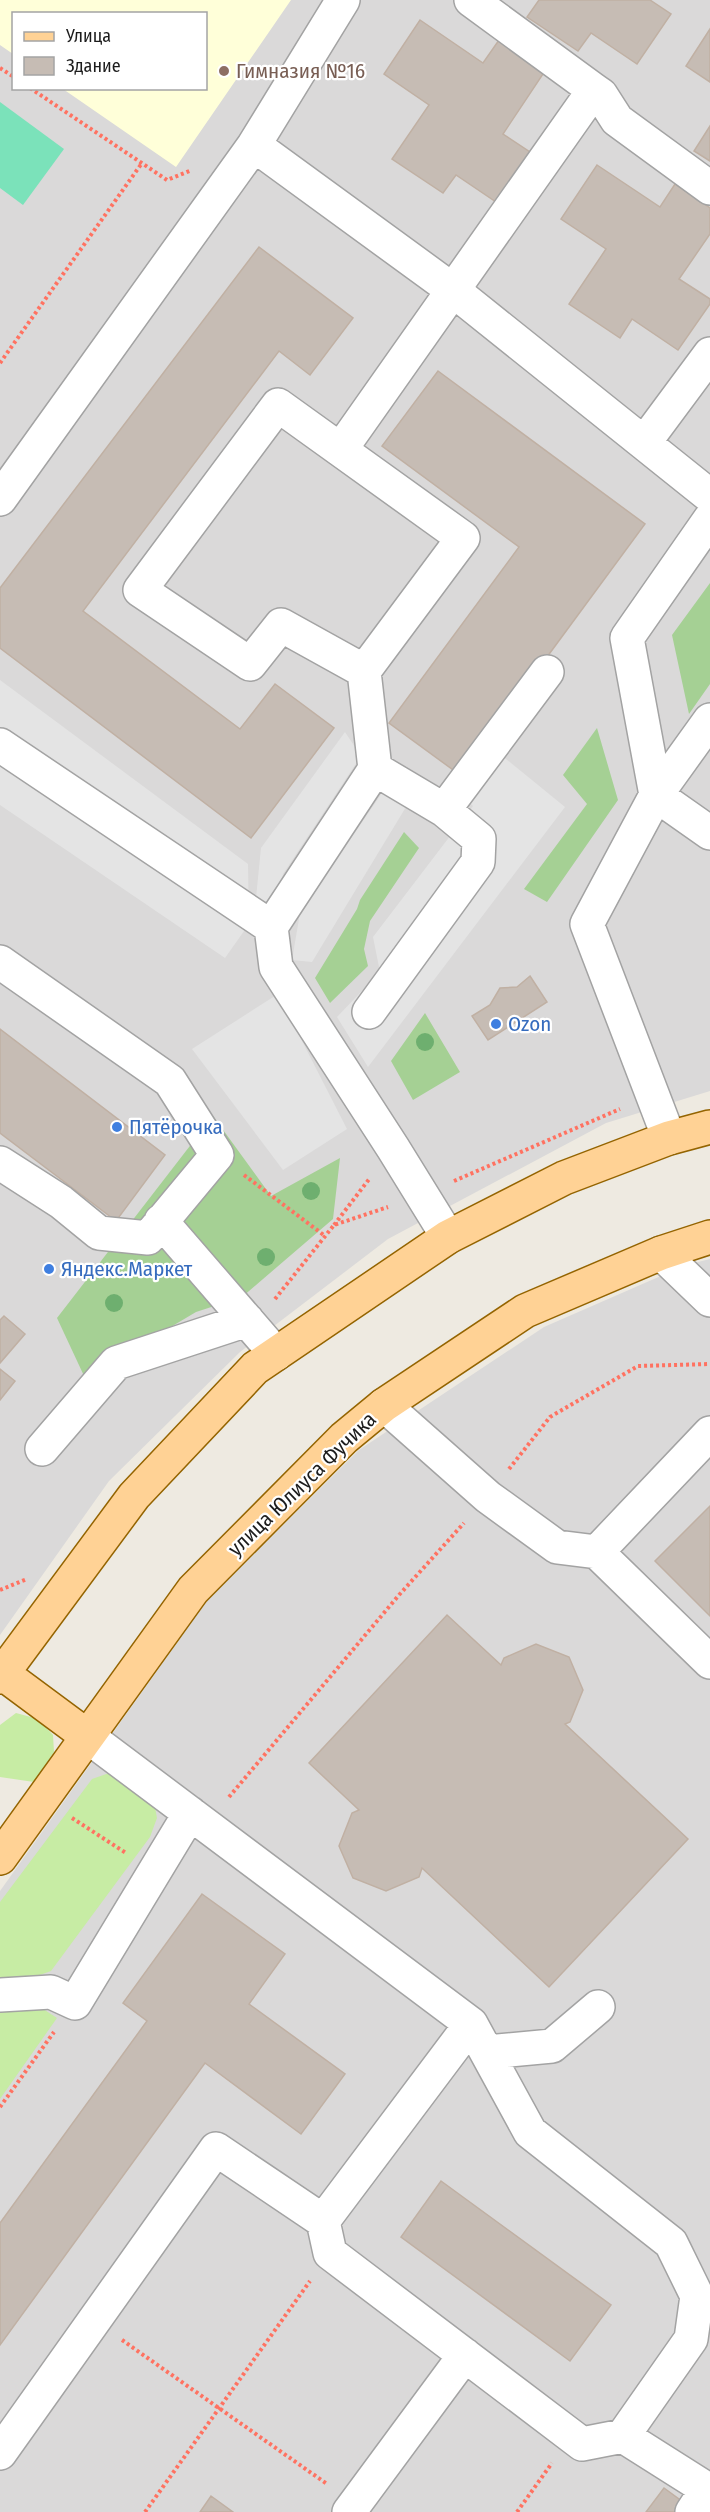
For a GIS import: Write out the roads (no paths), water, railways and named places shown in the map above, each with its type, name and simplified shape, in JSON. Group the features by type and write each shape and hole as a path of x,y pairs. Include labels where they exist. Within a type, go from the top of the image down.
{"main road":[{"path":"87,1736 1,1674 134,1496 255,1368 448,1237 564,1178 669,1138 710,1127"},
{"name":"улица Юлиуса Фучика","path":"0,1858 193,1590 344,1437 384,1405 525,1311 661,1253 710,1237"}],"lane":[{"path":"0,499 254,144 343,0"},
{"path":"471,0 601,95 617,120 710,188"},
{"path":"341,449 594,90"},
{"path":"254,144 454,291 710,496"},
{"path":"644,443 710,354"},
{"path":"364,671 281,625 250,664 140,590 278,405 463,538 364,671 375,769 271,927 276,967 448,1237"},
{"path":"710,519 627,638 656,795 710,833"},
{"path":"444,810 547,672"},
{"path":"669,1138 587,924 656,795 710,720"},
{"path":"0,745 271,927"},
{"path":"369,1012 478,862 479,839 444,810 375,769"},
{"path":"0,962 170,1081 217,1155 148,1238 99,1233 61,1202 0,1163"},
{"path":"161,1221 276,1353"},
{"path":"661,1253 710,1300"},
{"path":"42,1449 116,1363 247,1320"},
{"path":"384,1405 488,1497 557,1547 597,1552 710,1662"},
{"path":"597,1552 710,1434"},
{"path":"0,2453 216,2149 322,2221 330,2253 582,2444 623,2436 691,2339 698,2296 671,2243 530,2132 471,2024 87,1736"},
{"path":"0,1995 51,1992 75,2003 155,1871 198,1819"},
{"path":"487,2052 552,2046 598,2007"},
{"path":"322,2221 471,2024"},
{"path":"352,2508 465,2355"},
{"path":"623,2436 703,2497"}],"place":[{"name":"Гимназия №16","path":"224,71"},
{"name":"Ozon","path":"496,1024"},
{"name":"Пятёрочка","path":"117,1127"},
{"name":"Яндекс.Маркет","path":"49,1269"}]}
